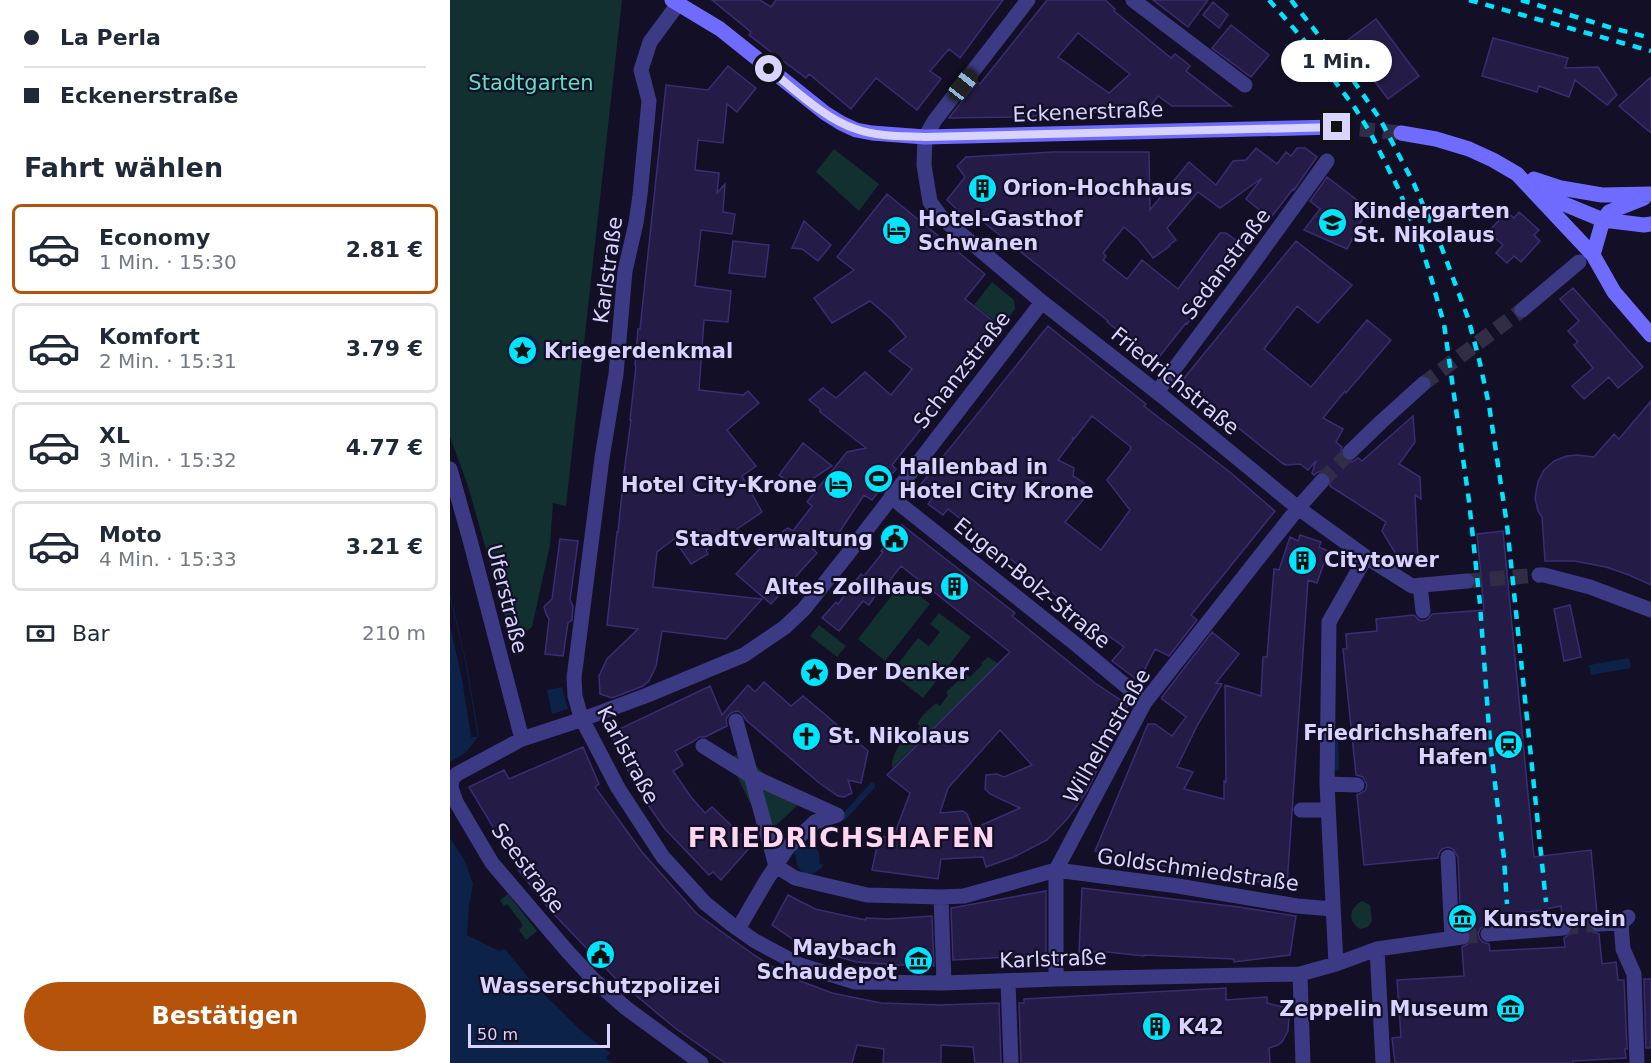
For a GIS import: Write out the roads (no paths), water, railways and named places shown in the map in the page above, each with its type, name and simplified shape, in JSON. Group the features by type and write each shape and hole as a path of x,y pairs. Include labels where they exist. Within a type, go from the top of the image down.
{"main road":[{"name":"Eckenerstraße","path":"675,2 720,29 825,113 856,130 925,137 1337,127"},
{"path":"1401,133 1436,139 1469,149 1517,174 1557,201 1603,220 1651,224"},
{"path":"1517,174 1561,188 1602,195 1651,195"},
{"path":"1517,174 1651,335"},
{"path":"1586,259 1603,220 1609,212 1651,195"}],"street":[{"path":"925,137 935,120 1028,0"},
{"path":"1133,0 1245,85"},
{"name":"Karlstraße","path":"675,2 650,42 641,70 649,101 640,195 625,271 616,374 602,458 581,629 574,666 575,696 583,719 618,788 663,857 705,903 755,941 800,965 855,982 944,983 1300,974 1336,964 1377,948 1457,937 1448,857"},
{"name":"Friedrichstraße","path":"925,137 924,165 930,202 942,218 1042,302 1157,392 1298,508 1366,557 1412,586 1467,581"},
{"name":"Sedanstraße","path":"1157,392 1328,161"},
{"path":"1522,310 1586,259"},
{"name":"Schanzstraße","path":"583,719 744,655 785,627 813,597 1042,302"},
{"path":"1350,452 1423,384"},
{"name":"Uferstraße","path":"450,470 522,739"},
{"name":"Wilhelmstraße","path":"1056,870 1146,702 1298,508 1322,481"},
{"name":"Eugen-Bolz-Straße","path":"891,497 1146,702"},
{"path":"1336,964 1327,784 1329,622 1366,557"},
{"path":"1539,575 1590,588 1651,610"},
{"path":"1420,585 1423,611"},
{"name":"Seestraße","path":"583,719 522,739 457,774 452,779 451,787 456,802 492,863 594,980 626,1008 701,1063"},
{"path":"735,721 776,866 795,878 867,895 941,897 964,896 1056,870 1056,979"},
{"path":"703,746 751,776 837,815 815,822 788,847 738,929"},
{"path":"1327,784 1356,785"},
{"path":"1301,810 1328,810"},
{"name":"Goldschmiedstraße","path":"1056,870 1178,886 1297,906 1333,909"},
{"path":"941,897 944,983"},
{"path":"1598,924 1625,920 1623,950 1634,974 1637,1063"},
{"path":"1488,934 1528,925 1563,928"},
{"path":"1377,948 1383,1063"},
{"path":"1300,974 1303,1063"},
{"path":"1008,982 1011,1063"}],"water":[{"path":"521,334 532,336 538,341 540,348 535,362 521,367 509,359 507,351 513,339"},
{"path":"450,594 467,665 479,736 465,753 450,762"},
{"path":"1629,658 1631,668 1591,675 1589,665"},
{"path":"562,687 568,709 552,714 547,690"},
{"path":"450,838 465,861 473,884 467,935 499,951 505,949 532,982 580,1030 610,1053 606,1058 612,1063 450,1063"},
{"path":"803,843 817,848 819,863 824,865 814,873 801,871 796,862 796,855 791,852"}],"waterway":[{"path":"1335,737 1336,768"},
{"path":"844,817 872,786"}],"tunnel":[{"path":"1337,127 1401,133"},
{"path":"1423,384 1522,310"},
{"path":"1322,481 1350,452"},
{"path":"1467,581 1539,575"},
{"path":"1563,928 1598,924"},
{"path":"1462,937 1488,934"}],"railway":[{"path":"1269,0 1303,39 1355,108 1371,134 1399,190 1420,242 1444,324 1469,501 1507,904"},
{"path":"1291,0 1346,70 1380,119 1414,184 1441,246 1468,318 1489,405 1507,525 1546,902"},
{"path":"1469,0 1651,51"},
{"path":"1521,0 1651,38"}],"place":[{"name":"Orion-Hochhaus","path":"982,188"},
{"name":"Kindergarten St. Nikolaus","path":"1332,223"},
{"name":"Hotel-Gasthof Schwanen","path":"897,231"},
{"name":"Kriegerdenkmal","path":"523,351"},
{"name":"Hallenbad in Hotel City Krone","path":"878,479"},
{"name":"Hotel City-Krone","path":"838,485"},
{"name":"Stadtverwaltung","path":"894,539"},
{"name":"Citytower","path":"1303,560"},
{"name":"Altes Zollhaus","path":"954,587"},
{"name":"Der Denker","path":"814,672"},
{"name":"St. Nikolaus","path":"807,736"},
{"name":"Friedrichshafen Hafen","path":"1509,745"},
{"name":"Kunstverein","path":"1462,919"},
{"name":"Wasserschutzpolizei","path":"600,955"},
{"name":"Maybach Schaudepot","path":"918,960"},
{"name":"Zeppelin Museum","path":"1510,1009"},
{"name":"K42","path":"1157,1027"}],"district":[{"name":"FRIEDRICHSHAFEN","path":"842,837"}],"park label":[{"name":"Stadtgarten","path":"531,83"}]}
